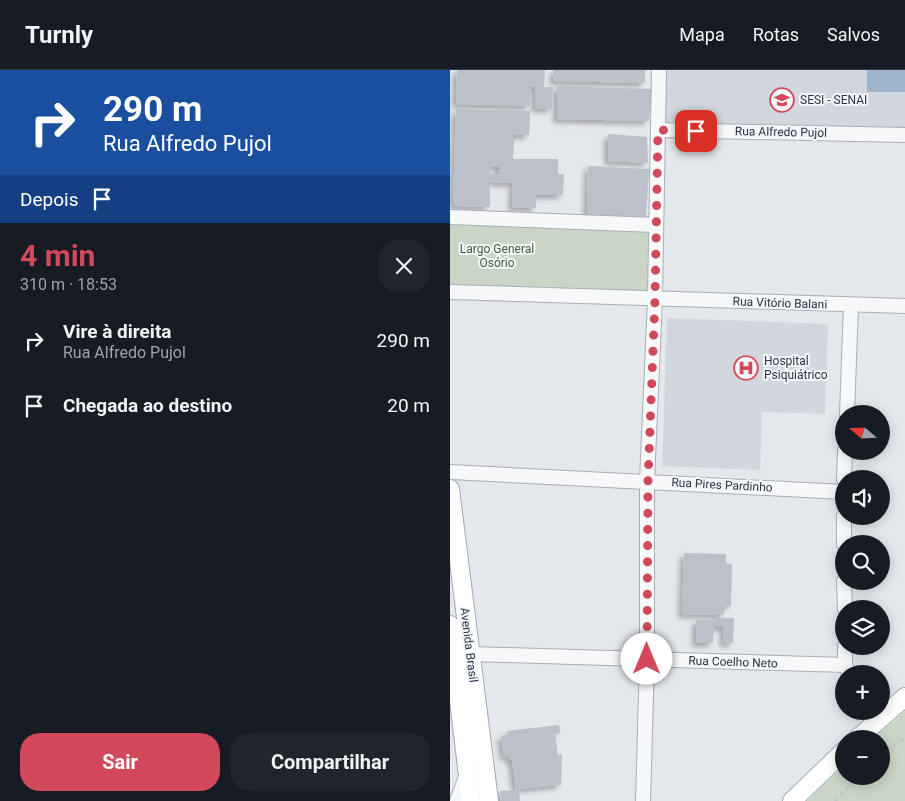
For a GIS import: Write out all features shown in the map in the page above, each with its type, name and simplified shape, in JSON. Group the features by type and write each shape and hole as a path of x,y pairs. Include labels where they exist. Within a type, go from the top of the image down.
{"main road":[{"name":"Avenida Brasil","path":"450,489 488,801"},
{"name":"Avenida Brasil","path":"450,625 456,726 471,801"},
{"path":"890,707 905,697"},
{"path":"864,730 873,720"},
{"path":"792,801 835,760"}],"street":[{"path":"644,801 648,481 655,299 660,70"},
{"name":"Rua Alfredo Pujol","path":"658,130 905,135"},
{"path":"450,217 656,225"},
{"path":"450,292 655,299"},
{"name":"Rua Vitório Balani","path":"655,299 905,306"},
{"path":"847,405 851,305"},
{"name":"Rua Pires Pardinho","path":"450,472 835,491"},
{"name":"Rua Coelho Neto","path":"470,654 647,659 835,669"},
{"path":"456,801 467,774"}],"path":[{"path":"890,749 905,737"},
{"path":"835,801 850,785"}],"shaded area":[{"name":"SESI - SENAI","path":"659,70 905,70 905,135 658,130"},
{"name":"Hospital Psiquiátrico","path":"667,318 828,324 825,414 762,412 760,470 662,466"}],"green space":[{"name":"Largo General Osório","path":"450,217 655,225 655,299 450,292"},
{"path":"905,711 905,801 807,801 835,775 835,785 890,785 890,730 883,730"}],"water":[{"path":"867,70 905,70 905,92 867,92"}],"building":[{"path":"457,70 545,70 544,87 553,87 552,109 535,108 535,87 531,87 530,106 456,104"},
{"path":"553,70 645,70 645,83 554,81"},
{"path":"557,86 652,89 649,121 557,119"},
{"path":"456,109 530,111 529,135 514,135 513,159 558,159 558,174 564,174 563,195 536,195 536,208 512,207 513,183 490,182 490,207 456,206 453,202","holes":["491,167 499,167 499,174 490,174"]},
{"path":"608,134 647,137 648,163 608,161"},
{"path":"588,166 649,169 646,218 587,215"},
{"path":"684,553 726,554 726,563 732,564 731,606 725,606 724,615 682,614"},
{"path":"715,618 734,618 733,643 723,643 724,627 715,627"},
{"path":"696,620 714,620 713,643 696,643"},
{"path":"559,725 560,733 555,734 558,755 562,754 561,785 519,789 520,801 501,801 500,791 516,790 512,760 510,760 509,756 504,757 501,736 507,735 507,731"}],"place":[{"name":"SESI - SENAI","path":"782,100"},
{"name":"Hospital Psiquiátrico","path":"746,368"}],"route":[{"path":"647,659 648,481 655,299 658,130 696,131"}]}
